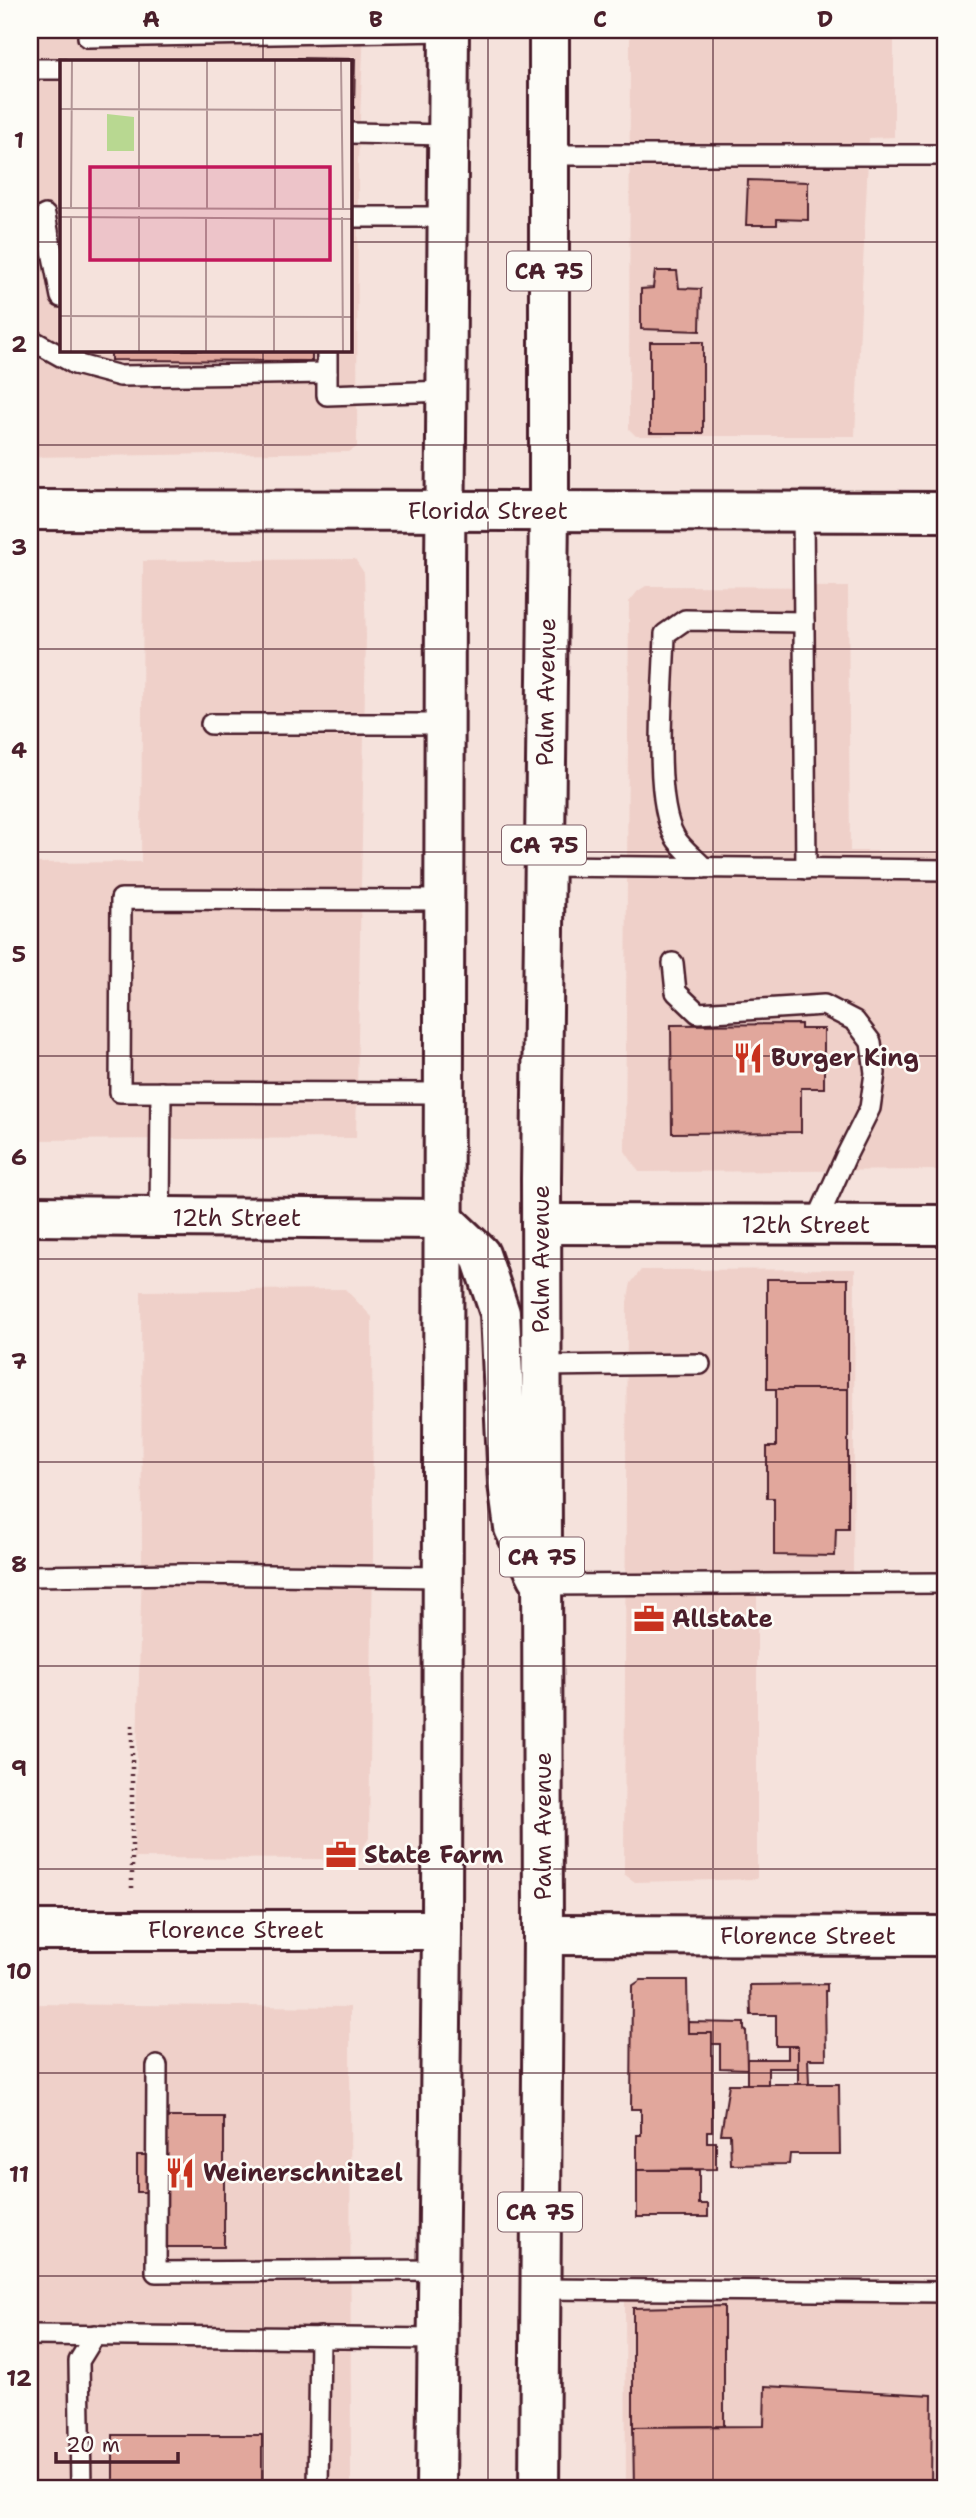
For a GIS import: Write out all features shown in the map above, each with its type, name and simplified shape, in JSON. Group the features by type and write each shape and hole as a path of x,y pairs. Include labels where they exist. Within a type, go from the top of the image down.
{"main road":[{"path":"436,2488 442,1930 445,511 449,30"},
{"name":"Palm Avenue","path":"539,2488 543,1935 541,1224 549,512 549,30"},
{"name":"Florida Street","path":"30,510 946,512"},
{"name":"12th Street","path":"30,1216 443,1219"},
{"path":"443,1219 480,1254 500,1313 508,1483 513,1528 542,1586"},
{"name":"12th Street","path":"541,1224 946,1225"},
{"name":"Florence Street","path":"30,1930 442,1930"},
{"name":"Florence Street","path":"543,1935 946,1936"}],"lane":[{"path":"88,37 449,30"},
{"path":"30,69 60,69"},
{"path":"352,133 448,135"},
{"path":"549,155 946,155"},
{"path":"35,216 60,294"},
{"path":"352,216 447,217"},
{"path":"30,339 60,351"},
{"path":"327,352 327,395 447,391"},
{"path":"74,357 120,376 327,373"},
{"path":"803,511 806,869"},
{"path":"704,868 674,836 663,800 661,757 665,634 685,620 804,622"},
{"path":"211,724 445,724"},
{"path":"544,866 946,870"},
{"path":"445,900 121,899 120,1092 445,1093"},
{"path":"673,963 676,992 698,1013 824,1005 855,1021 871,1042 875,1073 870,1108 815,1225"},
{"path":"160,1217 161,1092"},
{"path":"541,1366 700,1364"},
{"path":"30,1576 183,1574 443,1577"},
{"path":"542,1586 946,1583"},
{"path":"157,2066 156,2272 439,2270"},
{"path":"539,2289 946,2292"},
{"path":"30,2335 438,2339"},
{"path":"81,2488 79,2361 95,2335"},
{"path":"318,2488 320,2337"}],"path":[{"path":"132,1725 132,1930"}],"shaded area":[{"path":"30,30 364,30 358,162 357,447 349,452 30,457"},
{"path":"630,30 894,30 894,137 869,138 855,436 636,436 629,429"},
{"path":"355,559 364,573 366,636 356,1138 30,1140 30,863 141,862 143,561"},
{"path":"646,586 848,587 850,851 946,851 946,1170 639,1172 625,1151 629,602"},
{"path":"855,1269 853,1576 757,1576 757,1879 635,1882 624,1874 627,1302 631,1283 641,1270"},
{"path":"345,1289 372,1317 373,1553 369,1838 352,1866 326,1866 322,1859 134,1858 142,1566 141,1291"},
{"path":"30,2004 350,2007 351,2488 30,2488"},
{"path":"625,2301 946,2302 946,2488 626,2488"}],"building":[{"path":"355,59 354,108 352,60 298,60"},
{"path":"748,180 808,182 808,220 777,219 777,225 746,225"},
{"path":"655,271 677,271 679,288 701,289 700,331 641,329 641,289 653,288"},
{"path":"650,342 703,342 703,433 650,433"},
{"path":"111,352 312,352 312,361 111,360"},
{"name":"Burger King","path":"801,1024 801,1029 824,1029 824,1088 801,1088 801,1132 672,1133 671,1025"},
{"path":"767,1279 848,1279 848,1389 767,1389"},
{"path":"776,1389 848,1389 848,1528 836,1528 835,1556 774,1555 774,1498 767,1498 767,1447 776,1447"},
{"path":"641,1980 687,1980 688,2033 712,2033 712,2131 707,2131 707,2142 716,2142 716,2169 637,2170 637,2135 641,2135 641,2109 631,2109 632,1986"},
{"path":"827,1984 826,2059 808,2059 809,2084 798,2084 798,2046 776,2046 776,2015 751,2015 750,1985"},
{"path":"688,2022 744,2023 747,2069 720,2068 720,2044 712,2044 712,2033 688,2033"},
{"path":"788,2046 798,2046 798,2068 768,2068 768,2085 747,2085 747,2059 788,2059"},
{"path":"729,2084 839,2084 840,2154 790,2154 789,2164 731,2165 730,2134 721,2134"},
{"name":"Weinerschnitzel","path":"166,2117 224,2117 224,2247 166,2247 166,2192 137,2192 137,2155 166,2155"},
{"path":"637,2170 699,2170 699,2204 708,2204 708,2217 637,2217"},
{"path":"724,2306 724,2426 633,2427 633,2308"},
{"path":"765,2386 932,2395 931,2488 634,2488 633,2427 764,2426"},
{"path":"113,2435 262,2435 262,2488 113,2488"}],"place":[{"name":"Burger King","path":"748,1058"},
{"name":"Allstate","path":"649,1619"},
{"name":"State Farm","path":"341,1855"},
{"name":"Weinerschnitzel","path":"180,2173"}]}
